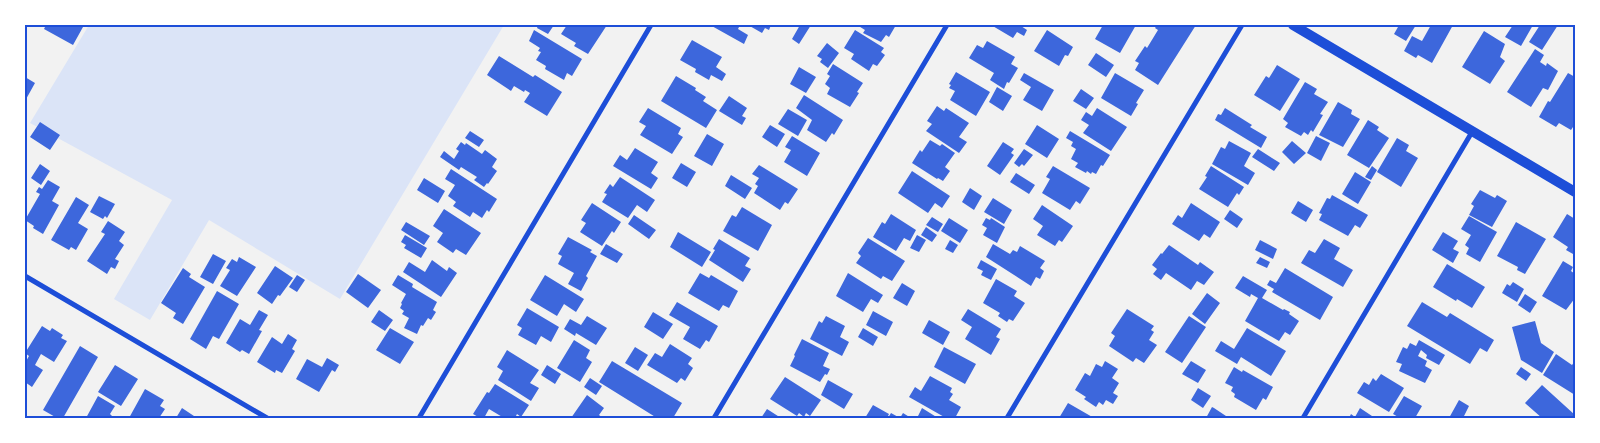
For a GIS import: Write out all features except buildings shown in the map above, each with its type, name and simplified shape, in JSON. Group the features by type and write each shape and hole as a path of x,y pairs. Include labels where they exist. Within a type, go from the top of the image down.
{"main road":[{"path":"1293,25 1307,28 1472,132 1575,192"}],"street":[{"path":"419,418 652,25"},
{"path":"714,418 947,25"},
{"path":"1007,418 1242,25"},
{"path":"1303,418 1472,132"},
{"path":"25,276 267,418"}],"shaded area":[{"path":"89,25 504,25 340,299 209,220 150,320 114,299 172,200 30,123"}]}
